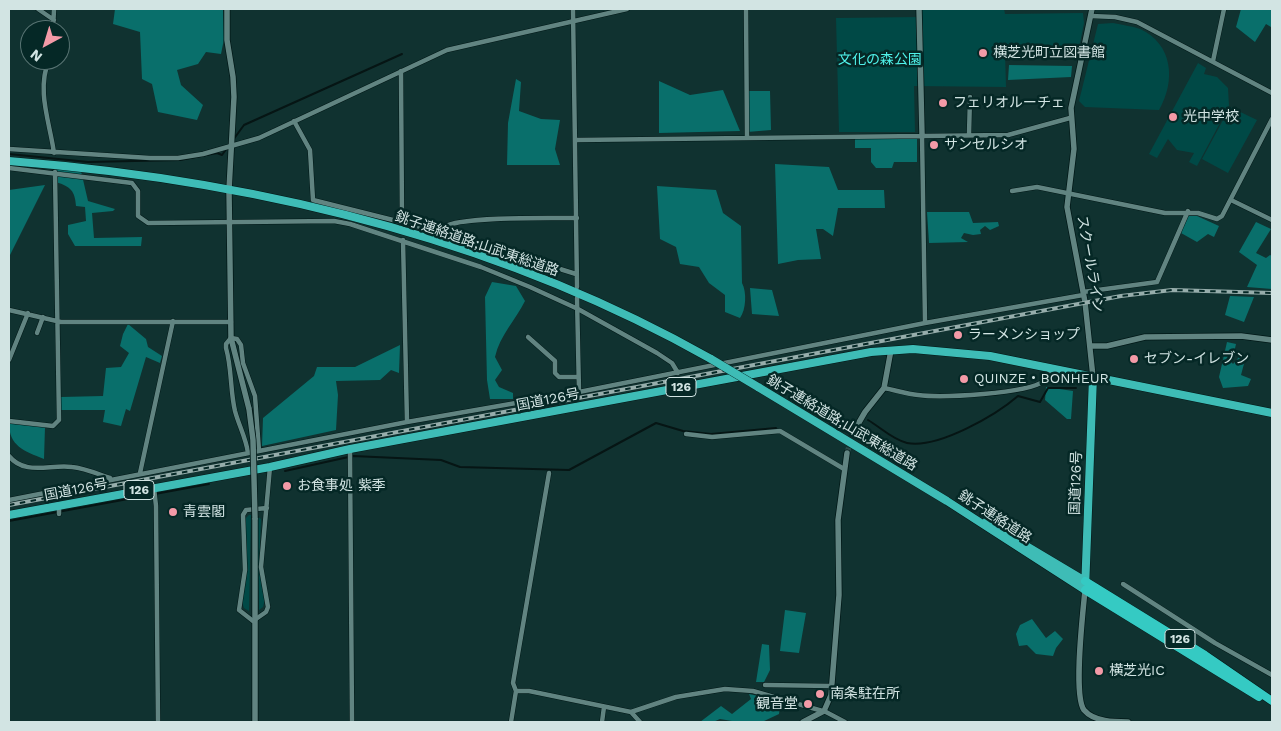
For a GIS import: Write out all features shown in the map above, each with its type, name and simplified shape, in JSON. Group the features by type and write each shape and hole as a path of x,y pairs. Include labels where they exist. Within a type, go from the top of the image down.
{"highway":[{"name":"銚子連絡道路;山武東総道路","path":"9,161 90,169 229,190 352,217 483,256 564,286 616,309 711,359 947,501"},
{"name":"国道126号","path":"9,515 59,510 155,492 270,467 350,455 871,352 891,350 912,349 970,352 1272,413"},
{"name":"国道126号","path":"1085,590 1093,377"},
{"name":"銚子連絡道路","path":"947,501 1001,530 1085,581"},
{"name":"銚子連絡道路","path":"947,501 1085,590"},
{"name":"126","path":"1085,581 1205,655 1272,703"},
{"name":"126","path":"1085,590 1207,667 1272,703"}],"street":[{"path":"38,9 54,20"},
{"path":"54,9 54,20"},
{"path":"227,9 227,40 233,87 229,147 228,221 231,338 249,409 254,440 253,622 255,722"},
{"path":"573,9 577,287"},
{"path":"9,149 54,153 178,158 229,147 259,138 447,50 627,9"},
{"path":"746,9 747,138"},
{"path":"919,9 925,323"},
{"name":"スクールライン","path":"1092,9 1073,93 1070,118 1074,149 1068,213 1083,293 1093,377"},
{"path":"1213,61 1224,9"},
{"path":"1091,16 1116,17 1137,22 1272,94"},
{"path":"45,70 44,101 54,153"},
{"path":"401,71 402,222"},
{"path":"969,135 970,97"},
{"path":"576,140 1008,134 1070,118"},
{"path":"1012,191 1037,187 1165,213 1188,211 1217,219 1222,216 1231,200 1272,120"},
{"path":"294,121 310,150 313,200 441,232 576,274"},
{"path":"9,168 55,172 132,183 138,191 138,216 144,223 334,221 403,240 481,267 578,309 657,353 672,363 678,373"},
{"path":"9,421 53,426 59,420 55,172"},
{"path":"1231,200 1272,220"},
{"path":"9,500 111,478 259,452 407,422 579,392 925,323 1083,293 1157,282 1188,211"},
{"path":"441,232 444,227 453,223 487,220 577,218"},
{"path":"403,240 407,422"},
{"path":"577,298 579,392"},
{"path":"9,310 28,313 58,322 231,322"},
{"path":"9,360 28,313"},
{"path":"37,333 43,317"},
{"path":"140,473 173,321"},
{"path":"1090,346 1107,346 1145,337 1241,336 1272,340"},
{"path":"528,337 555,362 555,373 559,377 578,377"},
{"path":"231,338 239,341 243,363 256,396 259,452"},
{"path":"231,338 226,344 232,374 232,395 235,412 247,441 248,454"},
{"path":"854,431 865,412 884,388 891,350"},
{"path":"884,388 916,395 932,396 1011,390 1040,384 1046,380 1051,367"},
{"path":"686,434 712,436 780,431 844,469"},
{"path":"803,722 824,711 831,695 839,595 838,520 847,453"},
{"path":"350,455 352,722"},
{"path":"9,456 16,463 32,468 72,467 111,478"},
{"path":"253,622 266,612 268,606 261,567 270,467"},
{"path":"510,722 516,691 512,683 549,473"},
{"path":"155,492 158,722"},
{"path":"253,622 239,610 245,570 243,515 246,510 267,508"},
{"path":"1122,584 1215,643 1272,675"},
{"path":"1085,590 1080,681 1081,701 1084,709 1093,717 1128,722"},
{"path":"765,685 832,686"},
{"path":"516,691 530,692 631,712 676,697 725,688 753,691 824,711 845,722"},
{"path":"602,722 604,707"},
{"path":"631,712 640,722"}],"green space":[{"name":"文化の森公園","path":"921,9 1004,9 1005,14 1083,13 1084,23 1078,53 1005,52 1006,87 914,86 915,132 839,132 836,18 921,17"},
{"path":"1113,23 1140,29 1159,44 1165,54 1168,64 1168,87 1159,110 1085,107 1079,101 1098,24"},
{"path":"1198,63 1206,68 1204,74 1217,77 1228,88 1229,106 1197,166 1189,162 1194,153 1177,150 1168,139 1157,158 1149,154"},
{"path":"1230,107 1257,120 1228,173 1202,159"},
{"path":"251,515 249,611 244,608 241,599 247,557 245,519"},
{"path":"257,516 261,519 259,564 265,599 263,607 259,610"}],"shaded area":[{"path":"115,9 223,9 224,39 221,54 206,52 198,64 177,70 181,85 203,105 197,120 158,112 152,84 142,79 140,32 113,24"},
{"path":"1241,9 1272,9 1271,27 1266,24 1255,42 1236,27"},
{"path":"1009,65 1072,66 1071,77 1008,80"},
{"path":"516,79 521,82 519,111 541,119 560,120 555,149 560,165 507,165 508,123"},
{"path":"659,81 690,95 723,90 740,131 659,133"},
{"path":"746,91 770,91 771,130 747,132"},
{"path":"855,139 917,139 917,162 894,162 892,168 876,168 871,162 871,148 855,148"},
{"path":"775,164 829,167 838,190 884,190 885,208 838,208 833,236 823,229 816,229 821,259 798,260 778,264"},
{"path":"57,168 81,171 88,201 115,209 113,211 92,213 94,238 142,237 141,246 75,246 68,234 68,225 86,221 85,207 76,206 75,197 71,190 56,182"},
{"path":"45,185 9,257 9,190"},
{"path":"657,186 716,190 723,213 741,226 742,283 745,291 745,301 744,310 740,318 725,312 725,295 709,283 699,267 680,264 676,247 660,239"},
{"path":"927,212 969,212 973,223 998,222 999,226 990,230 985,226 980,230 981,234 964,233 961,238 968,242 929,243"},
{"path":"1187,216 1197,216 1219,226 1214,237 1208,234 1197,242 1181,233"},
{"path":"1256,222 1271,229 1256,253 1266,258 1270,255 1272,256 1272,289 1247,287 1257,265 1239,252"},
{"path":"492,282 516,286 525,301 504,335 495,357 502,370 495,380 499,387 513,393 513,399 490,399 487,380 485,297"},
{"path":"750,288 772,290 779,316 752,314"},
{"path":"1230,296 1254,297 1244,322 1225,315"},
{"path":"128,324 146,339 148,347 162,356 160,363 146,357 130,411 126,409 121,426 103,422 105,410 61,410 61,397 103,396 106,368 121,367 129,353 120,346"},
{"path":"1227,342 1236,344 1234,353 1227,357 1233,364 1239,357 1245,360 1241,375 1251,379 1248,386 1223,388 1219,377"},
{"path":"400,345 399,373 391,370 380,380 336,381 338,395 336,430 262,446 263,418 314,376 317,367 355,367"},
{"path":"1046,387 1073,391 1071,419 1067,419 1045,400"},
{"path":"9,423 45,427 44,459 19,447 12,437"},
{"path":"785,610 806,613 799,653 780,651"},
{"path":"1032,619 1046,638 1055,631 1063,639 1053,656 1036,654 1027,645 1019,646 1016,634 1020,625"},
{"path":"762,644 769,645 770,670 764,682 756,682"},
{"path":"749,694 776,700 780,707 779,714 762,722 738,722 720,719 713,722 700,722 721,706 732,714 751,699"}],"waterway":[{"path":"233,140 244,125 402,54"},
{"path":"9,154 88,162 180,160 217,153 222,155 227,148"},
{"path":"868,420 897,439 907,443 934,441 950,436 981,421 1018,396 1040,402 1048,388 1076,388"},
{"path":"285,471 353,456 441,460 460,467 569,470 656,423 683,431 711,434 776,428"},
{"path":"9,521 209,484"}],"tunnel":[{"path":"847,453 854,431"}],"railway":[{"path":"9,505 1121,296 1172,290 1272,293"}],"place":[{"name":"横芝光町立図書館","path":"983,53"},
{"name":"フェリオルーチェ","path":"943,103"},
{"name":"光中学校","path":"1173,117"},
{"name":"サンセルシオ","path":"934,145"},
{"name":"ラーメンショップ","path":"958,335"},
{"name":"セブン-イレブン","path":"1134,359"},
{"name":"QUINZE・BONHEUR","path":"964,379"},
{"name":"お食事処 紫季","path":"287,486"},
{"name":"青雲閣","path":"173,512"},
{"name":"横芝光IC","path":"1099,671"},
{"name":"南条駐在所","path":"820,694"},
{"name":"観音堂","path":"808,704"}]}
